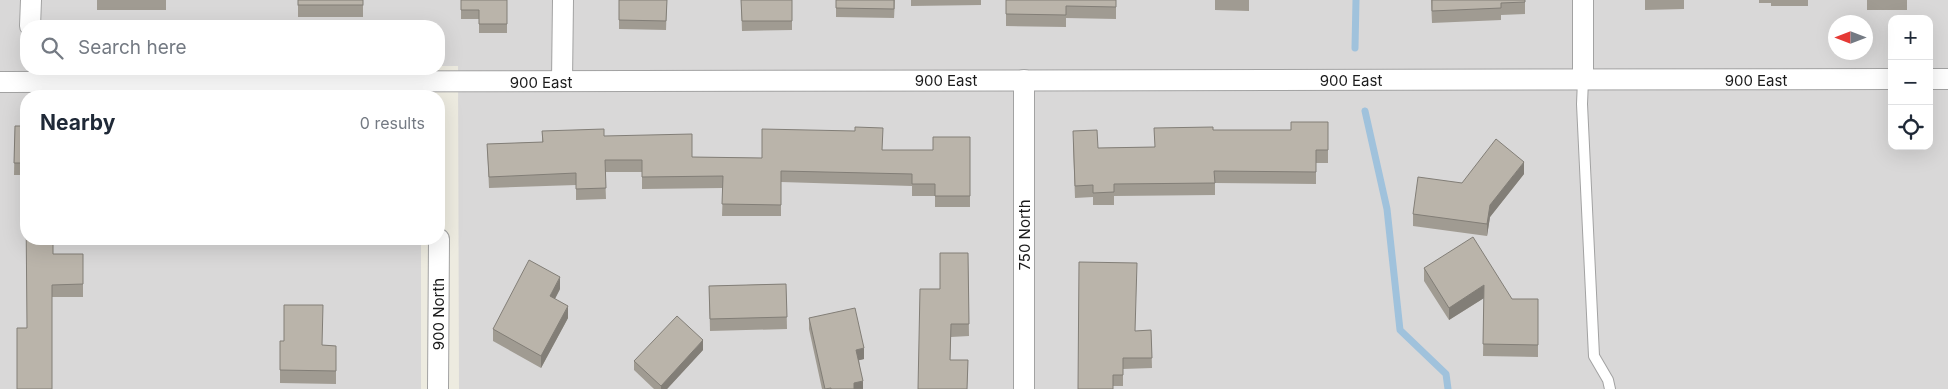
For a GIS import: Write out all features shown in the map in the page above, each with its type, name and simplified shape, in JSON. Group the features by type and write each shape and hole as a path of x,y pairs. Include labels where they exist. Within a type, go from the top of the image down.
{"street":[{"path":"30,20 31,0"},
{"path":"562,82 563,0"},
{"path":"1583,0 1583,80"},
{"name":"900 East","path":"0,82 30,76 439,89 562,82 1888,79"},
{"path":"1933,79 1948,79"},
{"name":"750 North","path":"1024,80 1024,389"},
{"name":"900 North","path":"438,245 438,389"}],"lane":[{"path":"1583,80 1582,104 1594,356 1608,380 1610,389"}],"shaded area":[{"path":"0,0 1948,0 1948,389 459,389 458,66 445,66 445,20 20,20 20,75 372,75 373,90 20,90 20,245 421,245 421,389 0,389"}],"building":[{"path":"298,0 363,0 363,5 298,5"},
{"path":"461,0 507,0 507,24 479,24 479,10 461,10"},
{"path":"619,0 667,0 666,21 619,20"},
{"path":"741,0 792,0 792,21 742,21"},
{"path":"836,0 894,0 894,9 836,8"},
{"path":"1006,0 1116,0 1116,7 1066,6 1066,15 1006,14"},
{"path":"1432,0 1525,0 1525,2 1501,3 1501,8 1432,11"},
{"path":"1291,122 1328,122 1328,150 1316,150 1316,172 1214,171 1215,183 1114,184 1114,192 1093,193 1093,185 1075,186 1073,131 1097,130 1098,148 1155,147 1154,128 1213,127 1213,130 1291,130"},
{"path":"15,126 20,126 20,163 14,163"},
{"path":"855,127 883,128 882,150 933,150 933,137 970,137 970,196 935,196 935,184 912,184 912,174 781,171 781,205 722,204 723,176 642,177 642,160 605,160 606,188 576,189 576,173 489,177 487,144 543,142 542,131 604,129 604,136 692,134 692,157 762,158 762,129 855,131"},
{"path":"1496,139 1524,162 1490,205 1487,224 1413,214 1418,177 1462,183"},
{"path":"1473,237 1512,299 1538,299 1538,345 1483,344 1484,285 1449,308 1424,268"},
{"path":"26,245 53,245 53,254 83,254 83,284 52,285 52,389 17,389 17,328 27,328"},
{"path":"940,253 968,253 969,324 951,324 950,360 968,360 967,389 918,389 920,289 940,289"},
{"path":"529,260 560,277 550,296 568,306 541,356 493,329"},
{"path":"1079,262 1137,263 1135,331 1151,330 1152,358 1123,358 1123,375 1113,375 1113,389 1078,389"},
{"path":"786,284 787,317 710,319 709,286"},
{"path":"284,305 323,305 322,345 336,346 336,371 280,370 280,341 284,341"},
{"path":"855,308 864,348 856,350 863,381 854,383 854,389 825,389 809,318"},
{"path":"677,316 703,340 661,386 634,361"}],"waterway":[{"path":"1355,48 1356,0"},
{"path":"1365,111 1387,209 1400,330 1446,374 1448,389"}]}
